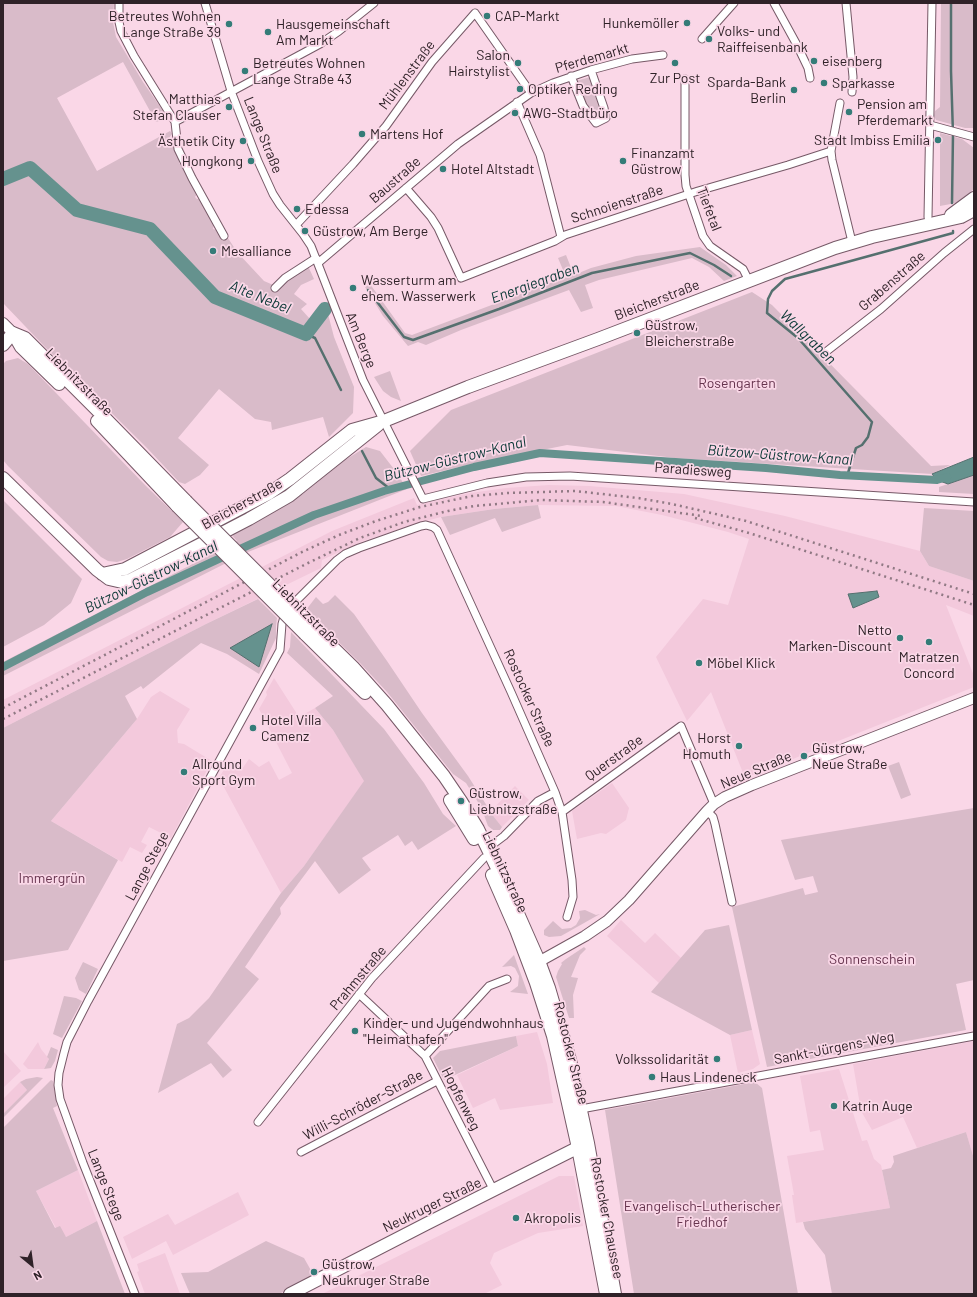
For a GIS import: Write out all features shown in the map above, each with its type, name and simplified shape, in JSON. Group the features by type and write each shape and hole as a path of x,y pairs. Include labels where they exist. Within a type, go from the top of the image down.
{"main road":[{"name":"Bleicherstraße","path":"945,220 974,198"},
{"name":"Bleicherstraße","path":"3,478 102,574 125,569 262,498 290,479 352,430 384,421 468,387 852,242 945,220 974,210"},
{"name":"Liebnitzstraße","path":"3,323 13,334 21,347 182,504 308,630 385,714 450,799 486,853 512,899 535,964"},
{"path":"3,345 13,334"},
{"name":"Neue Straße","path":"535,964 585,936 607,921 629,900 711,808 738,790 974,698"},
{"name":"Rostocker Straße","path":"535,964 560,1021 581,1109"},
{"name":"Rostocker Straße","path":"535,964 544,1007 583,1145"},
{"name":"Rostocker Chaussee","path":"581,1109 583,1145 606,1294"},
{"name":"Rostocker Chaussee","path":"583,1145 615,1294"},
{"name":"Neukruger Straße","path":"290,1294 583,1145"}],"street":[{"path":"119,3 120,30 134,56 175,122 178,149 224,236"},
{"name":"Lange Straße","path":"205,3 231,91 258,161 273,194 296,225"},
{"path":"175,122 320,44 374,3"},
{"path":"702,39 734,3"},
{"path":"774,3 808,68 810,78"},
{"path":"846,3 853,77 852,92"},
{"path":"928,217 932,3"},
{"name":"Mühlenstraße","path":"296,225 386,126 432,62 475,13 531,92"},
{"name":"Pferdemarkt","path":"531,92 571,76 591,70 632,59 663,55"},
{"path":"571,76 583,106 596,123 606,118 591,70"},
{"name":"Tiefetal","path":"685,79 686,186 704,236 710,246 743,269 749,281"},
{"name":"Baustraße","path":"275,288 285,278 317,260 458,144 531,92"},
{"path":"517,102 540,155 561,237"},
{"path":"840,103 831,151 852,242"},
{"path":"930,125 942,127 974,137"},
{"name":"Schnoienstraße","path":"406,188 431,217 438,228 461,278 555,241 561,237 689,194 831,151"},
{"name":"Am Berge","path":"296,225 311,246 360,373 418,489"},
{"name":"Grabenstraße","path":"827,351 881,309 944,253 974,229"},
{"name":"Paradiesweg","path":"418,489 424,499 487,483 526,477 570,476 974,502"},
{"name":"Rostocker Straße","path":"426,525 437,530 562,812 573,897 567,917"},
{"name":"Lange Stege","path":"135,1294 83,1163 60,1099 58,1085 59,1073 67,1042 280,650 282,624 289,608 345,554 426,525"},
{"name":"Querstraße","path":"562,812 681,726 711,808"},
{"name":"Prahmstraße","path":"258,1122 360,994 390,959 486,853 538,801 554,792"},
{"path":"711,808 732,902"},
{"path":"425,1056 489,986 507,979"},
{"name":"Hopfenweg","path":"360,994 425,1056 494,1191"},
{"name":"Sankt-Jürgens-Weg","path":"581,1109 974,1036"},
{"name":"Willi-Schröder-Straße","path":"301,1152 437,1081"}],"shaded area":[{"path":"974,457 974,475 948,484 937,480 932,474"},
{"path":"549,485 589,486 684,494 785,516 920,551 929,566 974,581 974,616 946,605 974,676 974,687 745,778 711,692 687,721 656,657 703,599 728,605 749,539 662,515 616,506 538,505 494,509 441,517 363,541 322,560 321,568 206,624 3,728 3,700 332,531 414,498 417,505 470,493 506,488"},
{"path":"877,591 879,597 853,608 848,594"},
{"path":"272,624 259,667 230,648"},
{"path":"274,678 299,717 315,708 333,730 365,781 304,866 281,893 219,778 229,761 242,769 249,759 259,767 269,761 279,780 292,773 259,709"},
{"path":"160,691 190,709 177,730 178,743 184,744 212,761 171,838 149,827 141,842 147,845 142,853 130,847 122,862 51,821 137,719 151,697"},
{"path":"612,783 629,808 626,820 606,834 601,833 577,839 572,811"},
{"path":"515,786 529,800 502,827 490,812"},
{"path":"621,920 645,943 655,933 681,958 659,983 607,936"},
{"path":"752,1030 760,1064 753,1069 738,1073 730,1035"},
{"path":"537,1032 547,1064 553,1103 500,1110 495,1098 473,1108 457,1075 518,1046 516,1036"},
{"path":"974,1041 974,1159 966,1132 917,1148 903,1117 872,1130 861,1111 853,1064"},
{"path":"38,1042 41,1049 49,1059 44,1069 28,1069 23,1064"},
{"path":"3,1051 21,1071 3,1088"},
{"path":"839,1069 862,1141 867,1140 874,1159 881,1165 890,1208 796,1223 792,1195 794,1195 787,1156 824,1150 820,1130 810,1132 800,1076"},
{"path":"20,1082 27,1090 3,1114 3,1099"},
{"path":"78,1170 97,1221 66,1237 56,1228 36,1191"},
{"path":"559,1176 574,1176 583,1226 538,1233 494,1253 490,1263 502,1285 484,1294 322,1294"},
{"path":"238,1192 249,1215 173,1255 166,1241 132,1259 123,1237 168,1214 175,1225"},
{"path":"165,1253 180,1294 145,1294 137,1272 139,1271 137,1264"}],"green space":[{"path":"3,3 114,3 113,22 116,37 143,82 168,118 156,122 123,62 57,98 97,171 170,131 172,134 169,138 174,140 180,159 179,163 181,165 183,164 197,194 195,197 200,199 214,225 213,229 226,235 237,252 264,281 278,287 308,266 314,279 301,285 294,294 307,304 301,309 310,319 323,306 329,312 328,314 334,337 354,387 353,413 329,437 323,417 272,430 271,422 255,419 219,389 178,438 209,465 200,475 185,484 179,482 3,303"},
{"path":"941,3 974,3 974,128 965,128 936,120 934,116 935,111 940,107"},
{"path":"590,77 601,108 591,114 586,108 576,81"},
{"path":"940,133 962,139 974,148 974,189 956,203 940,206"},
{"path":"700,247 726,265 737,276 724,281 709,267 692,258 599,280 585,285 593,308 581,312 569,290 461,330 426,345 418,342 408,346 383,316 365,287 370,284 405,333 412,335 566,277 558,258 566,255 574,275 591,268 636,256"},
{"name":"Rosengarten","path":"752,292 772,305 931,466 950,465 932,474 675,458 567,445 421,476 410,451 451,410"},
{"path":"18,358 28,364 145,485 183,522 170,537 127,559 117,562 108,561 101,557 8,466 3,460 3,364 6,361"},
{"path":"390,371 401,401 391,397 383,391 374,377"},
{"path":"366,447 380,451 407,489 248,552 3,676 3,662 237,541 231,534 303,494 345,460"},
{"path":"974,475 974,494 939,492 939,487"},
{"path":"3,500 82,579 71,603 44,625 3,647"},
{"path":"538,505 541,518 502,532 495,518 450,535 441,517 494,509"},
{"path":"924,508 974,511 974,581 929,566 920,551"},
{"path":"335,595 354,614 422,713 468,776 502,827 500,830 493,830 488,826 481,807 466,783 453,774 387,692 306,610 316,597 323,604 328,602"},
{"name":"Immergrün","path":"258,599 277,618 276,638 259,674 227,654 201,643 143,689 141,686 125,696 137,719 51,821 118,860 68,950 3,961 3,728"},
{"path":"291,632 384,729 424,783 443,814 456,826 418,850 412,841 405,846 398,835 362,858 371,870 339,894 315,861 280,908 281,914 245,967 259,979 207,1043 232,1070 223,1078 211,1063 158,1093 177,1024 189,1018 209,998 281,893 304,866 364,781 333,730 315,708 333,696 287,653 290,647"},
{"path":"899,762 911,795 901,799 888,766"},
{"name":"Sonnenschein","path":"974,808 974,980 956,984 966,1030 767,1067 732,907 803,888 805,895 818,892 813,876 795,880 781,840"},
{"path":"585,910 596,915 600,914 561,936 549,937 544,935 544,930 553,921 562,929 571,928 576,925 580,918 579,911"},
{"path":"729,925 752,1030 730,1035 651,992 705,930"},
{"path":"584,947 586,949 580,955 571,977 578,978 573,995 574,1018 569,1018 556,977 562,964 561,963"},
{"path":"514,955 528,994 510,992 518,986 519,976 515,968 511,966 502,967"},
{"path":"83,962 98,969 86,994 79,990 75,978"},
{"path":"64,996 76,998 82,1001 62,1038 53,1034"},
{"path":"516,1036 518,1046 444,1080 433,1058 440,1051"},
{"path":"51,1047 58,1050 55,1061 51,1068 44,1069 49,1059 47,1057"},
{"path":"37,1077 43,1078 3,1118 3,1114 27,1090 20,1082"},
{"path":"51,1080 53,1081 57,1106 53,1108 78,1170 36,1191 55,1228 60,1226 66,1237 97,1221 125,1294 3,1294 3,1128"},
{"name":"Evangelisch-Lutherischer Friedhof","path":"755,1082 762,1088 798,1294 634,1294 605,1110"},
{"path":"966,1132 974,1159 974,1294 832,1294 825,1255 805,1229 803,1222 890,1208 882,1170 891,1168 894,1162 893,1156"},
{"path":"266,1241 304,1258 313,1274 311,1278 279,1294 190,1294 181,1273 208,1272"}],"waterway":[{"name":"Wallgraben","path":"951,3 953,134 952,203"},
{"name":"Alte Nebel","path":"3,179 30,168 77,210 150,229 215,297 306,334 325,309"},
{"name":"Wallgraben","path":"847,476 856,448 862,445 868,437 872,422 798,338 767,313 768,299 772,291 785,279 953,233 953,231"},
{"name":"Energiegraben","path":"368,290 404,337 413,340 592,273 690,253 714,265 731,276"},
{"path":"306,334 315,338 341,390"},
{"path":"362,451 376,478 390,489"},
{"name":"Bützow-Güstrow-Kanal","path":"3,667 147,592 314,515 384,491 474,467 540,453 766,468 840,475 937,480 947,477"}],"railway":[{"path":"3,708 302,552 339,535 420,507 472,496 508,493 575,491 638,498 672,504 746,521 974,594"},
{"path":"3,719 308,563 360,538 404,522 474,506 542,500 603,502 702,516"},
{"path":"695,518 749,533 974,605"}],"place":[{"name":"CAP-Markt","path":"487,16"},
{"name":"Hunkemöller","path":"687,23"},
{"name":"Betreutes Wohnen Lange Straße 39","path":"229,24"},
{"name":"Hausgemeinschaft Am Markt","path":"268,32"},
{"name":"Volks- und Raiffeisenbank","path":"709,39"},
{"name":"eisenberg","path":"814,61"},
{"name":"Salon Hairstylist","path":"518,63"},
{"name":"Zur Post","path":"675,63"},
{"name":"Betreutes Wohnen Lange Straße 43","path":"245,71"},
{"name":"Sparkasse","path":"824,83"},
{"name":"Optiker Reding","path":"520,89"},
{"name":"Sparda-Bank Berlin","path":"794,90"},
{"name":"Matthias Stefan Clauser","path":"229,107"},
{"name":"Pension am Pferdemarkt","path":"849,112"},
{"name":"AWG-Stadtbüro","path":"515,113"},
{"name":"Martens Hof","path":"362,134"},
{"name":"Stadt Imbiss Emilia","path":"938,140"},
{"name":"Ästhetik City","path":"243,141"},
{"name":"Hongkong","path":"251,161"},
{"name":"Finanzamt Güstrow","path":"623,161"},
{"name":"Hotel Altstadt","path":"443,169"},
{"name":"Edessa","path":"297,209"},
{"name":"Güstrow, Am Berge","path":"305,231"},
{"name":"Mesalliance","path":"213,251"},
{"name":"Wasserturm am ehem. Wasserwerk","path":"353,288"},
{"name":"Güstrow, Bleicherstraße","path":"637,333"},
{"name":"Netto Marken-Discount","path":"900,638"},
{"name":"Matratzen Concord","path":"929,642"},
{"name":"Möbel Klick","path":"699,663"},
{"name":"Hotel Villa Camenz","path":"253,728"},
{"name":"Horst Homuth","path":"739,746"},
{"name":"Güstrow, Neue Straße","path":"804,756"},
{"name":"Allround Sport Gym","path":"184,772"},
{"name":"Güstrow, Liebnitzstraße","path":"461,801"},
{"name":"Kinder- und Jugendwohnhaus \"Heimathafen\"","path":"355,1031"},
{"name":"Volkssolidarität","path":"717,1059"},
{"name":"Haus Lindeneck","path":"652,1077"},
{"name":"Katrin Auge","path":"834,1106"},
{"name":"Akropolis","path":"516,1218"},
{"name":"Güstrow, Neukruger Straße","path":"314,1272"}]}
